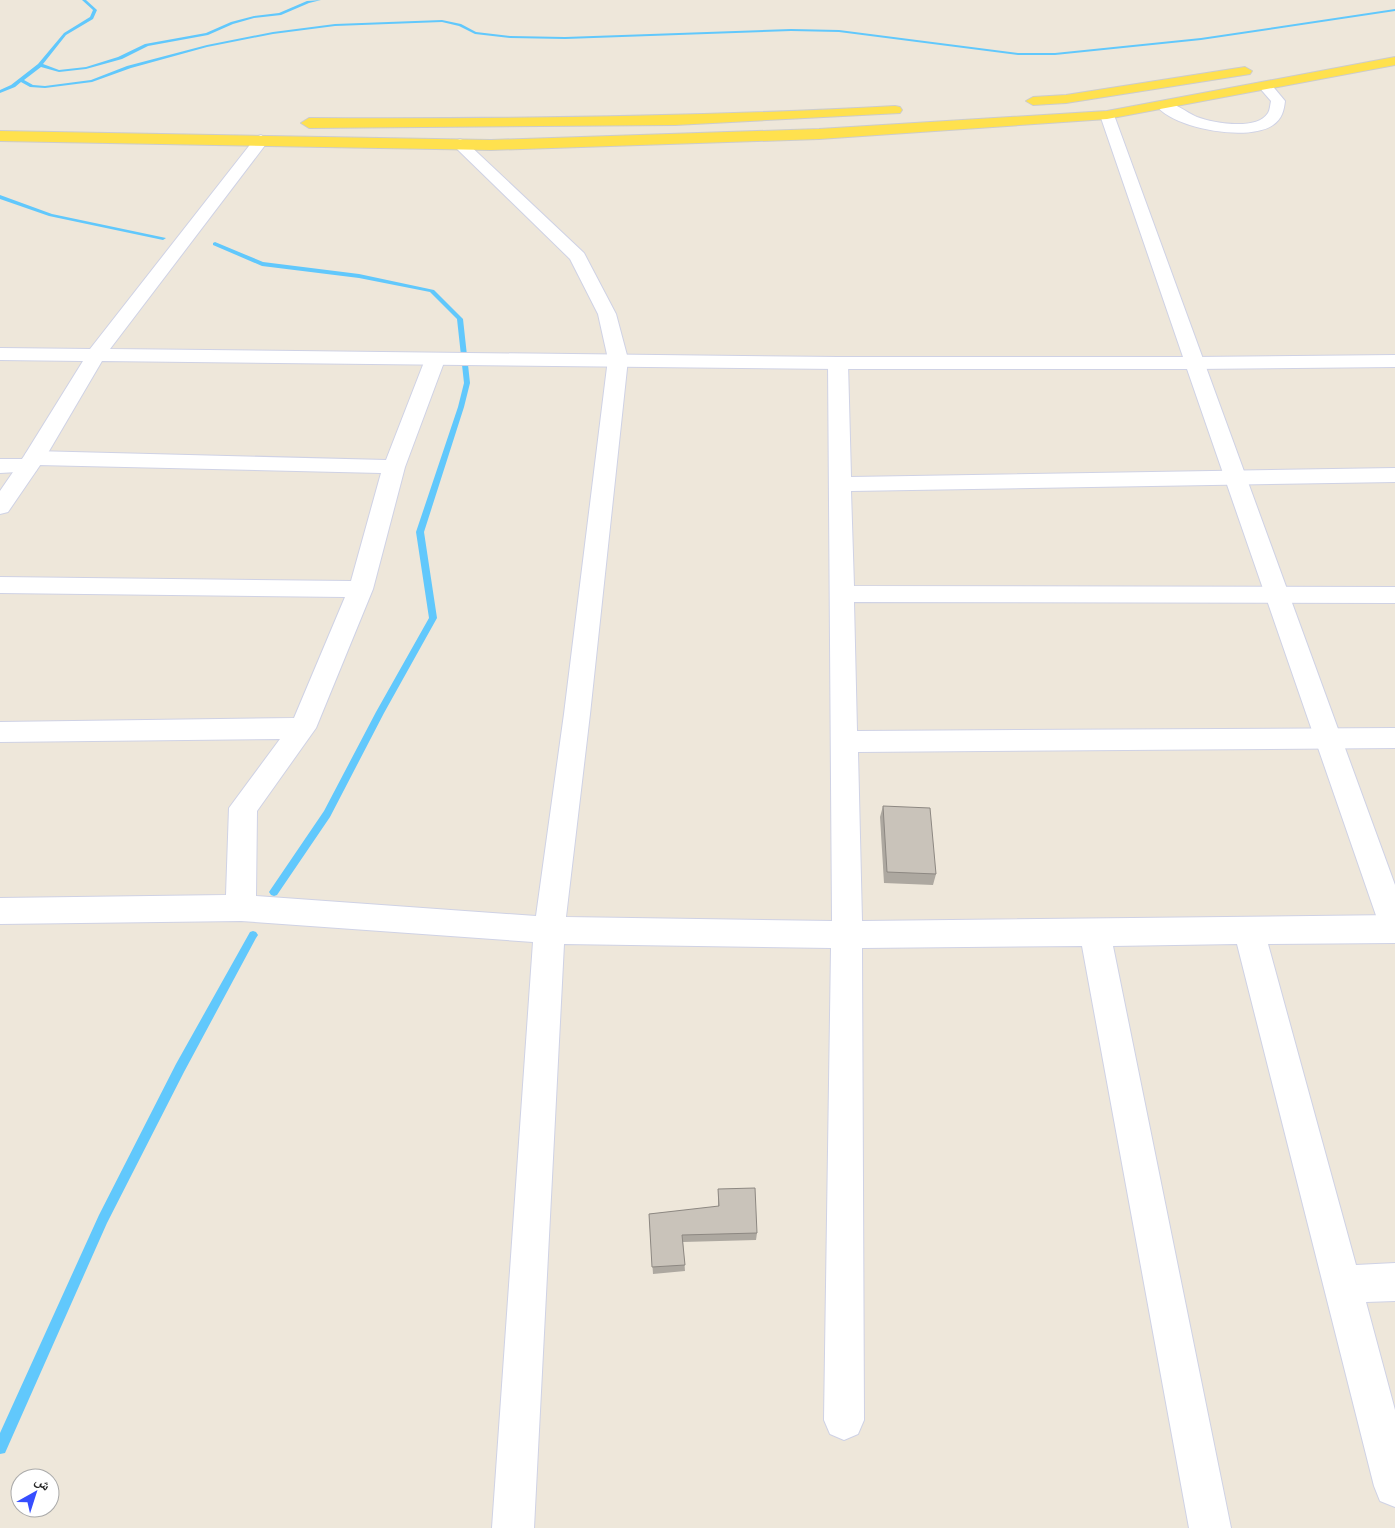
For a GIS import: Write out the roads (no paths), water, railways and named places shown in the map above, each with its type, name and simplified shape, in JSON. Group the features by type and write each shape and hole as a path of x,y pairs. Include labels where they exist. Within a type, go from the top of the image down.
{"main road":[{"path":"1318,60 1395,47"},
{"path":"0,136 460,144 819,134 1107,115 1395,61"},
{"path":"1018,102 1066,99 1262,69 1285,82"},
{"path":"290,122 514,124 685,120 913,109"}],"street":[{"path":"1163,105 1184,117 1206,124 1230,128 1255,127 1269,120 1277,111 1278,101 1265,86"},
{"path":"0,911 241,908 548,930 848,935 1395,928 1107,115"},
{"path":"0,507 31,462 96,355 261,140"},
{"path":"460,144 578,257 606,314 618,359 577,714 548,930 513,1528"},
{"path":"0,354 443,357 838,363 1395,361"},
{"path":"241,908 244,808 303,728 361,589 394,468 443,357"},
{"path":"838,363 848,935 844,1420"},
{"path":"0,466 31,462 394,468"},
{"path":"840,484 1395,475"},
{"path":"0,586 361,589"},
{"path":"842,594 1395,595"},
{"path":"0,732 303,728"},
{"path":"844,742 1329,740 1395,738"},
{"path":"1249,930 1395,1486"},
{"path":"1095,932 1210,1528"},
{"path":"1342,1285 1395,1282"}],"waterway":[{"path":"40,65 65,34 92,18 95,10 84,0"},
{"path":"40,65 59,71 86,68 120,58 147,45 207,34 232,23 254,17 280,14 308,2 319,0"},
{"path":"21,80 32,86 45,87 92,81 129,67 207,46 273,33 335,25 442,21 460,25 475,33 510,37 565,38 791,30 839,31 1018,54 1055,54 1201,39 1395,10"},
{"path":"0,92 13,86 40,65"},
{"path":"0,197 51,215 163,238"},
{"path":"215,244 262,264 359,276 432,291 460,319 467,383 420,532 433,618 380,712 327,814 274,892"},
{"path":"0,1448 103,1219 180,1068 253,935"}]}
